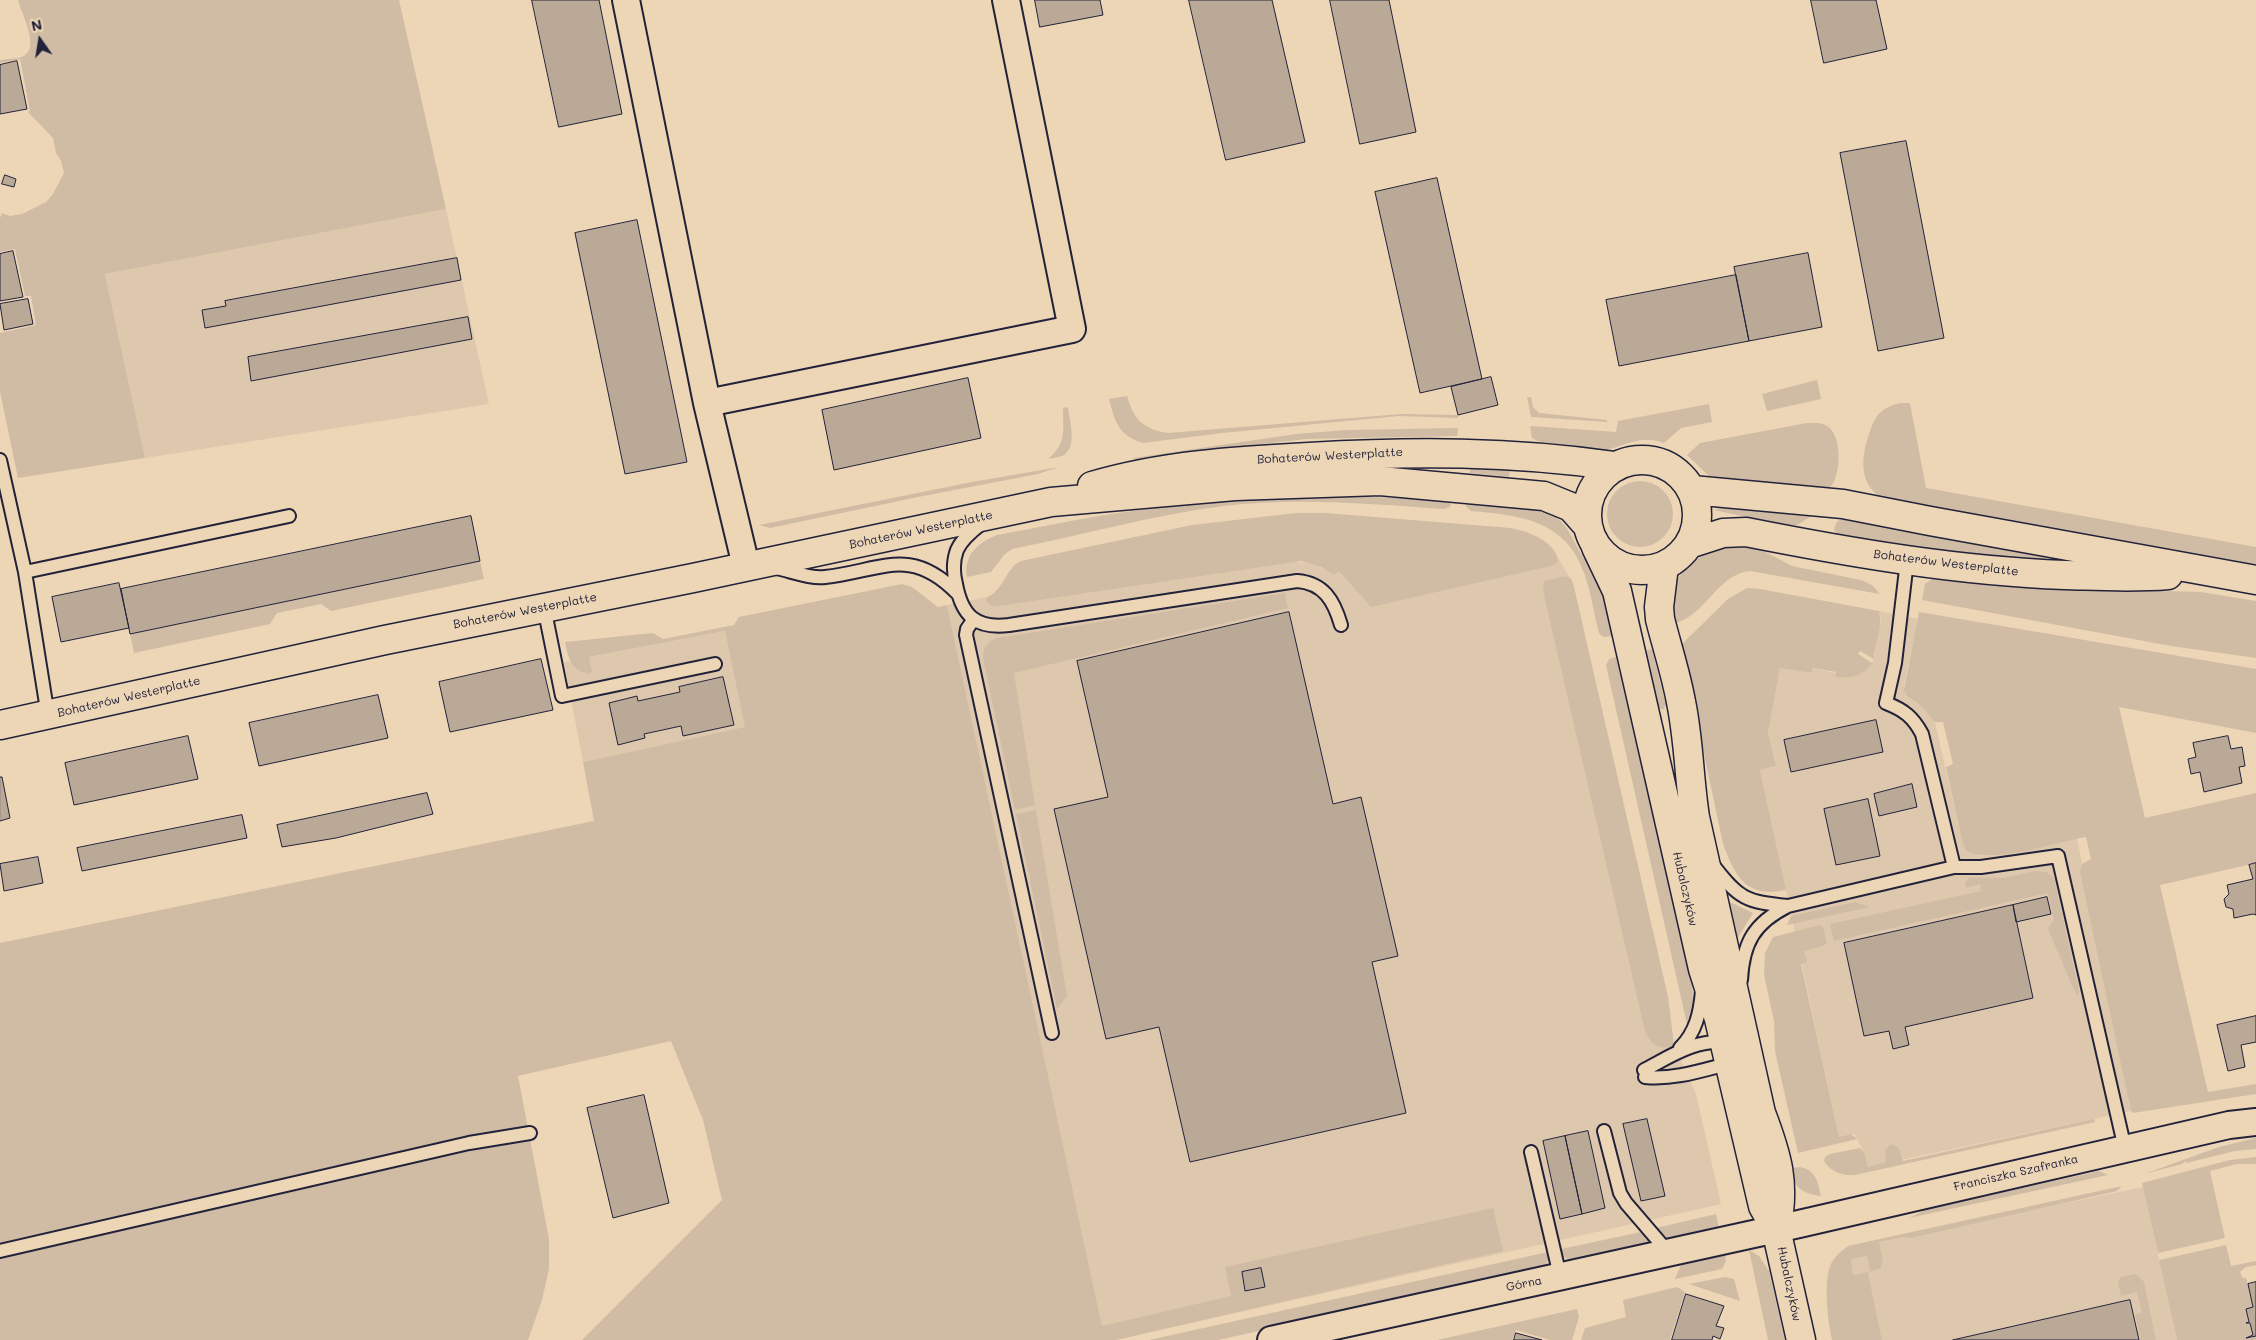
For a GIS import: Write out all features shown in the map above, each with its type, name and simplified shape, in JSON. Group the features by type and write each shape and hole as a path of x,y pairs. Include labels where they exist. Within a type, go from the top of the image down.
{"main road":[{"name":"Bohaterów Westerplatte","path":"1051,502 1082,489 1110,481 1196,465 1251,460 1399,452 1463,452 1560,458 1615,466"},
{"path":"1636,460 1658,462 1672,468 1692,490 1698,517 1695,531 1689,544 1678,556 1664,566 1650,570 1627,568 1607,559 1591,536 1586,510 1589,497 1595,484 1615,466 1636,460"},
{"name":"Bohaterów Westerplatte","path":"0,725 544,606 1051,502 1236,486 1380,481 1544,496 1570,507 1591,536"},
{"name":"Bohaterów Westerplatte","path":"1692,490 1843,504 2256,580"},
{"name":"Bohaterów Westerplatte","path":"1689,544 1723,533 1746,532 1907,561 2029,573 2138,578 2206,572"},
{"name":"Hubalczyków","path":"1591,536 1617,591 1703,969 1734,1052 1772,1140 1779,1171 1782,1197 1776,1229 1801,1340"},
{"name":"Hubalczyków","path":"1664,566 1659,607 1660,619 1681,701 1687,741 1689,782 1738,1009 1734,1052"}],"street":[{"path":"626,0 707,403 751,565"},
{"path":"707,403 1072,329 1006,0"},
{"name":"Franciszka Szafranka","path":"1776,1229 2229,1125 2256,1122"},
{"name":"Górna","path":"1271,1340 1776,1229"}],"lane":[{"path":"0,460 25,572 48,716"},
{"path":"992,515 968,534 958,548 953,565 957,593 965,611 982,623 999,626 1297,581 1311,584 1324,590 1332,600 1341,625"},
{"path":"25,572 289,516"},
{"path":"1907,561 1895,663 1886,702 1903,710 1915,720 1922,734 1954,867"},
{"path":"751,565 823,578 889,565 906,564 931,572 957,593"},
{"path":"544,606 562,696 715,664"},
{"path":"974,619 966,634 1052,1033"},
{"path":"1703,852 1731,888 1746,899 1757,903 1788,906"},
{"path":"1738,1009 1746,946 1765,920 1788,906 1954,867 1981,867 2058,856 2125,1149"},
{"path":"1703,969 1698,1018 1688,1040 1672,1055 1644,1074 1659,1078 1675,1076 1734,1052"},
{"path":"1672,1055 1699,1043 1734,1052"},
{"path":"1604,1131 1620,1193 1626,1203 1668,1252"},
{"path":"0,1251 469,1143 530,1133"},
{"path":"1531,1152 1560,1276"}],"shaded area":[{"path":"18,0 399,0 446,209 105,274 145,458 18,478 0,392 0,333 36,325 31,296 25,296 15,249 0,252 0,218 2,213 10,216 22,214 46,202 53,194 64,173 61,161 56,153 53,138 28,112 30,111 20,59 0,63 0,60 24,56 30,45 28,29"},
{"path":"446,209 489,404 145,458 105,274"},
{"path":"1817,380 1821,399 1767,411 1762,394"},
{"path":"1127,396 1136,417 1141,422 1152,429 1168,433 1401,414 1458,415 1458,418 1399,416 1222,433 1143,443 1123,432 1113,414 1109,399"},
{"path":"1527,397 1531,397 1533,407 1539,413 1607,420 1607,422 1531,417"},
{"path":"1900,403 1910,403 1926,488 2256,547 2256,569 1886,501 1877,495 1866,480 1863,463 1864,454 1869,434 1877,416 1886,408"},
{"path":"1709,404 1712,422 1681,428 1664,443 1654,440 1637,441 1605,451 1582,451 1537,441 1532,438 1530,426 1616,432 1618,421"},
{"path":"1068,407 1072,432 1071,445 1064,455 1048,459 1061,442 1063,436 1063,408"},
{"path":"1807,423 1827,426 1836,438 1839,458 1838,468 1832,485 1827,490 1709,476 1687,455 1700,443"},
{"path":"1458,428 1457,436 1306,439 1141,462 1133,458 1296,434 1347,430"},
{"path":"1470,466 1510,467 1509,477 1470,473"},
{"path":"1059,467 1038,474 770,528 759,525 972,482"},
{"path":"1640,481 1653,484 1663,491 1670,501 1673,514 1670,527 1663,537 1653,544 1640,547 1627,544 1617,537 1610,527 1607,514 1610,501 1617,491 1627,484"},
{"path":"1343,496 1452,500 1450,507 1444,509 1362,503 1279,502 1252,503 1197,510 1012,549 1004,555 991,572 967,577 967,562 974,550 984,541 997,535 1146,509 1258,499"},
{"path":"1466,501 1542,509 1560,520 1594,571 1601,588 1612,636 1603,637 1599,633 1584,573 1576,555 1566,542 1553,531 1523,518 1471,511 1466,506"},
{"path":"1721,508 1809,512 1815,514 1797,525 1784,525 1714,510"},
{"path":"1296,513 1325,513 1511,528 1532,534 1546,542 1556,553 1558,560 1555,565 1371,607 1339,571 1334,575 1321,567 1301,561 1000,606 992,606 986,602 987,597 997,590 1012,568 1021,561 1192,525"},
{"path":"1846,517 2036,551 2048,561 1966,556 1838,536 1834,530 1835,525 1839,520"},
{"path":"1730,545 1758,548 1792,566 1861,580 1872,585 1880,594 1750,571 1739,574 1729,580 1694,613 1674,623 1673,593 1683,571 1703,556"},
{"path":"1558,558 1573,583 1668,997 1674,1046 1696,1094 1721,1204 1116,1340 1105,1340 947,605 987,597 992,606 1000,606 1294,561 1316,565 1334,574 1339,571 1558,560"},
{"path":"480,561 484,579 331,611 321,604 277,613 270,624 134,653 130,634"},
{"path":"1566,576 1573,583 1668,997 1674,1046 1664,1048 1652,1043 1645,1031 1545,600 1544,581"},
{"path":"1933,578 2029,587 2201,592 2256,601 2256,658 2171,646 1922,600 1925,584"},
{"path":"902,584 912,587 938,607 947,605 1102,1326 1231,1296 1225,1267 1493,1208 1503,1251 1116,1340 582,1340 722,1200 703,1120 671,1041 518,1076 549,1239 549,1269 542,1300 528,1340 0,1340 0,943 594,821 583,762 745,727 725,631 589,657 592,671 589,674 574,667 569,658 565,642 653,633 663,639 734,625 739,617"},
{"path":"1747,588 1879,611 1880,618 1874,659 1860,651 1858,654 1872,663 1861,674 1841,678 1835,677 1836,672 1813,668 1812,673 1780,668 1768,733 1776,766 1760,770 1786,890 1772,892 1761,891 1744,883 1733,867 1723,844 1681,645 1728,599"},
{"path":"1285,593 1288,608 1014,673 1035,805 1015,810 983,658 985,648 991,641 997,638"},
{"path":"1879,611 1918,619 1904,686 1908,697 1918,703 1935,722 1962,841 1966,851 1982,856 2002,855 2077,838 2131,1111 1868,1167 1864,1152 1855,1135 1839,1137 1760,770 1776,766 1768,733 1780,667 1812,673 1813,668 1836,673 1870,666 1874,659 1881,619"},
{"path":"1919,612 2256,669 2256,733 2119,707 2145,818 2256,793 2256,863 2160,885 2208,1092 2256,1084 2256,1094 2133,1113 2131,1111 2080,872 2082,864 2091,859 2086,837 2008,854 1978,855 1966,851 1962,841 1946,767 1953,764 1943,722 1935,722 1918,703 1908,697 1904,690"},
{"path":"725,631 746,727 583,762 564,662"},
{"path":"1652,649 1666,705 1663,710 1655,705 1642,652"},
{"path":"1616,657 1692,984 1693,1001 1687,1024 1606,665 1609,659"},
{"path":"1036,810 1067,996 1057,1009 1016,814"},
{"path":"2035,871 2046,872 2054,878 2079,991 2078,995 2048,929 2054,921 2048,893 1834,941 1830,924 1981,891 1980,884 1966,888 1965,883 1969,877 2003,878"},
{"path":"1728,901 1753,913 1737,939 1736,939"},
{"path":"1855,902 1870,907 1787,925 1791,916"},
{"path":"1820,925 1823,927 1827,943 1823,946 1804,951 1807,962 1801,964 1839,1137 1851,1134 1857,1139 1798,1153 1775,1051 1774,1021 1764,975 1765,953 1773,937"},
{"path":"2094,1119 2095,1122 1855,1175 1837,1172 1824,1161 1825,1157 1830,1154 1860,1148 1864,1152 1868,1167 1886,1162 1885,1150 1891,1144 1899,1148 1903,1161"},
{"path":"2256,1138 2256,1149 2235,1151 2186,1163 2185,1161 2182,1164 2144,1174 2219,1147"},
{"path":"2256,1157 2256,1164 2237,1164 2210,1171 2225,1238 2158,1253 2142,1183 2230,1160"},
{"path":"1800,1167 1813,1174 1821,1196 1804,1191 1793,1180 1787,1169"},
{"path":"2099,1171 2108,1175 1909,1218 1928,1209"},
{"path":"2122,1186 2117,1191 1911,1238 1904,1237 1879,1242 1883,1259 1881,1268 1870,1272 1867,1256 1851,1259 1853,1275 1868,1272 1882,1340 1832,1340 1827,1305 1828,1277 1830,1266 1834,1259 1848,1246"},
{"path":"2143,1187 2177,1340 1882,1340 1868,1272 1853,1275 1851,1259 1867,1256 1870,1271 1876,1270 1883,1259 1879,1242"},
{"path":"1716,1214 1719,1228 1666,1239 1656,1228"},
{"path":"1641,1232 1651,1243 1572,1261 1563,1256 1561,1249"},
{"path":"2226,1245 2231,1266 2256,1261 2256,1265 2246,1267 2240,1272 2243,1278 2246,1278 2253,1307 2247,1309 2249,1322 2246,1323 2250,1323 2253,1335 2245,1338 2256,1336 2256,1340 2177,1340 2159,1260"},
{"path":"1749,1250 1759,1256 1769,1271 1785,1340 1768,1340"},
{"path":"1725,1251 1726,1261 1722,1269 1675,1279 1683,1260"},
{"path":"1548,1252 1548,1260 1544,1268 1218,1340 1149,1340"},
{"path":"2136,1274 2144,1282 2156,1340 2141,1340 2135,1315 2142,1313 2137,1292 2121,1296 2118,1282 2121,1277"},
{"path":"1725,1277 1734,1279 1740,1301 1689,1284"},
{"path":"1677,1287 1685,1292 1670,1340 1581,1340 1585,1328 1626,1317 1623,1300"},
{"path":"1577,1309 1579,1317 1572,1340 1550,1340 1516,1330 1512,1340 1437,1340"}],"building":[{"path":"532,0 599,0 622,114 559,127"},
{"path":"1035,0 1100,0 1103,15 1040,27"},
{"path":"1189,0 1272,0 1305,142 1226,160"},
{"path":"1330,0 1389,0 1416,132 1360,144"},
{"path":"1811,0 1876,0 1887,49 1824,63"},
{"path":"17,61 27,109 0,114 0,65"},
{"path":"1906,141 1944,338 1878,351 1840,153"},
{"path":"5,175 16,179 14,187 2,184"},
{"path":"1437,178 1482,379 1420,393 1375,192"},
{"path":"637,220 687,462 625,474 575,233"},
{"path":"13,251 23,297 0,301 0,254"},
{"path":"1808,253 1822,327 1749,341 1734,267"},
{"path":"457,258 461,280 205,328 202,310 226,306 225,301"},
{"path":"1736,275 1749,341 1619,366 1606,300"},
{"path":"28,299 33,324 4,330 0,304"},
{"path":"468,317 472,339 251,381 248,357"},
{"path":"1491,377 1498,405 1458,415 1451,387"},
{"path":"968,378 981,438 834,470 822,410"},
{"path":"471,516 480,561 130,634 121,589"},
{"path":"119,583 129,628 61,642 52,597"},
{"path":"1289,612 1333,804 1361,797 1398,956 1372,962 1406,1113 1190,1162 1159,1027 1106,1039 1054,809 1108,797 1077,661"},
{"path":"541,659 553,710 450,732 439,682"},
{"path":"723,677 734,725 683,736 681,726 644,734 645,738 618,745 609,703 637,696 638,701 680,692 679,687"},
{"path":"378,695 388,738 259,766 249,723"},
{"path":"1876,720 1883,752 1791,772 1784,740"},
{"path":"188,736 198,779 74,805 65,763"},
{"path":"2228,736 2231,749 2242,747 2245,766 2239,767 2242,783 2204,792 2200,772 2191,774 2188,759 2196,757 2193,743"},
{"path":"0,777 2,777 10,818 0,821"},
{"path":"1912,784 1917,807 1879,816 1874,794"},
{"path":"427,793 433,814 336,838 282,847 277,825"},
{"path":"1868,799 1880,856 1836,865 1824,809"},
{"path":"242,815 247,838 82,871 77,848"},
{"path":"38,857 43,883 4,891 0,864"},
{"path":"2256,863 2256,915 2234,918 2233,909 2226,907 2224,899 2229,894 2227,885 2253,879 2249,865"},
{"path":"2047,897 2051,914 2016,922 2013,905"},
{"path":"2013,905 2033,998 1905,1027 1909,1045 1893,1049 1889,1031 1864,1036 1844,943"},
{"path":"2256,1016 2256,1042 2241,1045 2245,1067 2228,1071 2217,1025"},
{"path":"644,1095 669,1203 613,1218 587,1108"},
{"path":"1647,1119 1665,1196 1641,1201 1623,1124"},
{"path":"1588,1131 1605,1208 1582,1214 1565,1136"},
{"path":"1565,1136 1582,1214 1560,1219 1543,1141"},
{"path":"1261,1268 1265,1287 1245,1291 1242,1272"},
{"path":"2256,1282 2256,1336 2246,1338 2253,1335 2250,1323 2246,1323 2249,1322 2246,1309 2253,1307 2248,1284"},
{"path":"1686,1294 1724,1306 1716,1326 1724,1328 1720,1339 1713,1336 1712,1340 1672,1340"},
{"path":"2130,1300 2139,1340 1953,1340"},
{"path":"1516,1333 1542,1340 1514,1340"}]}
